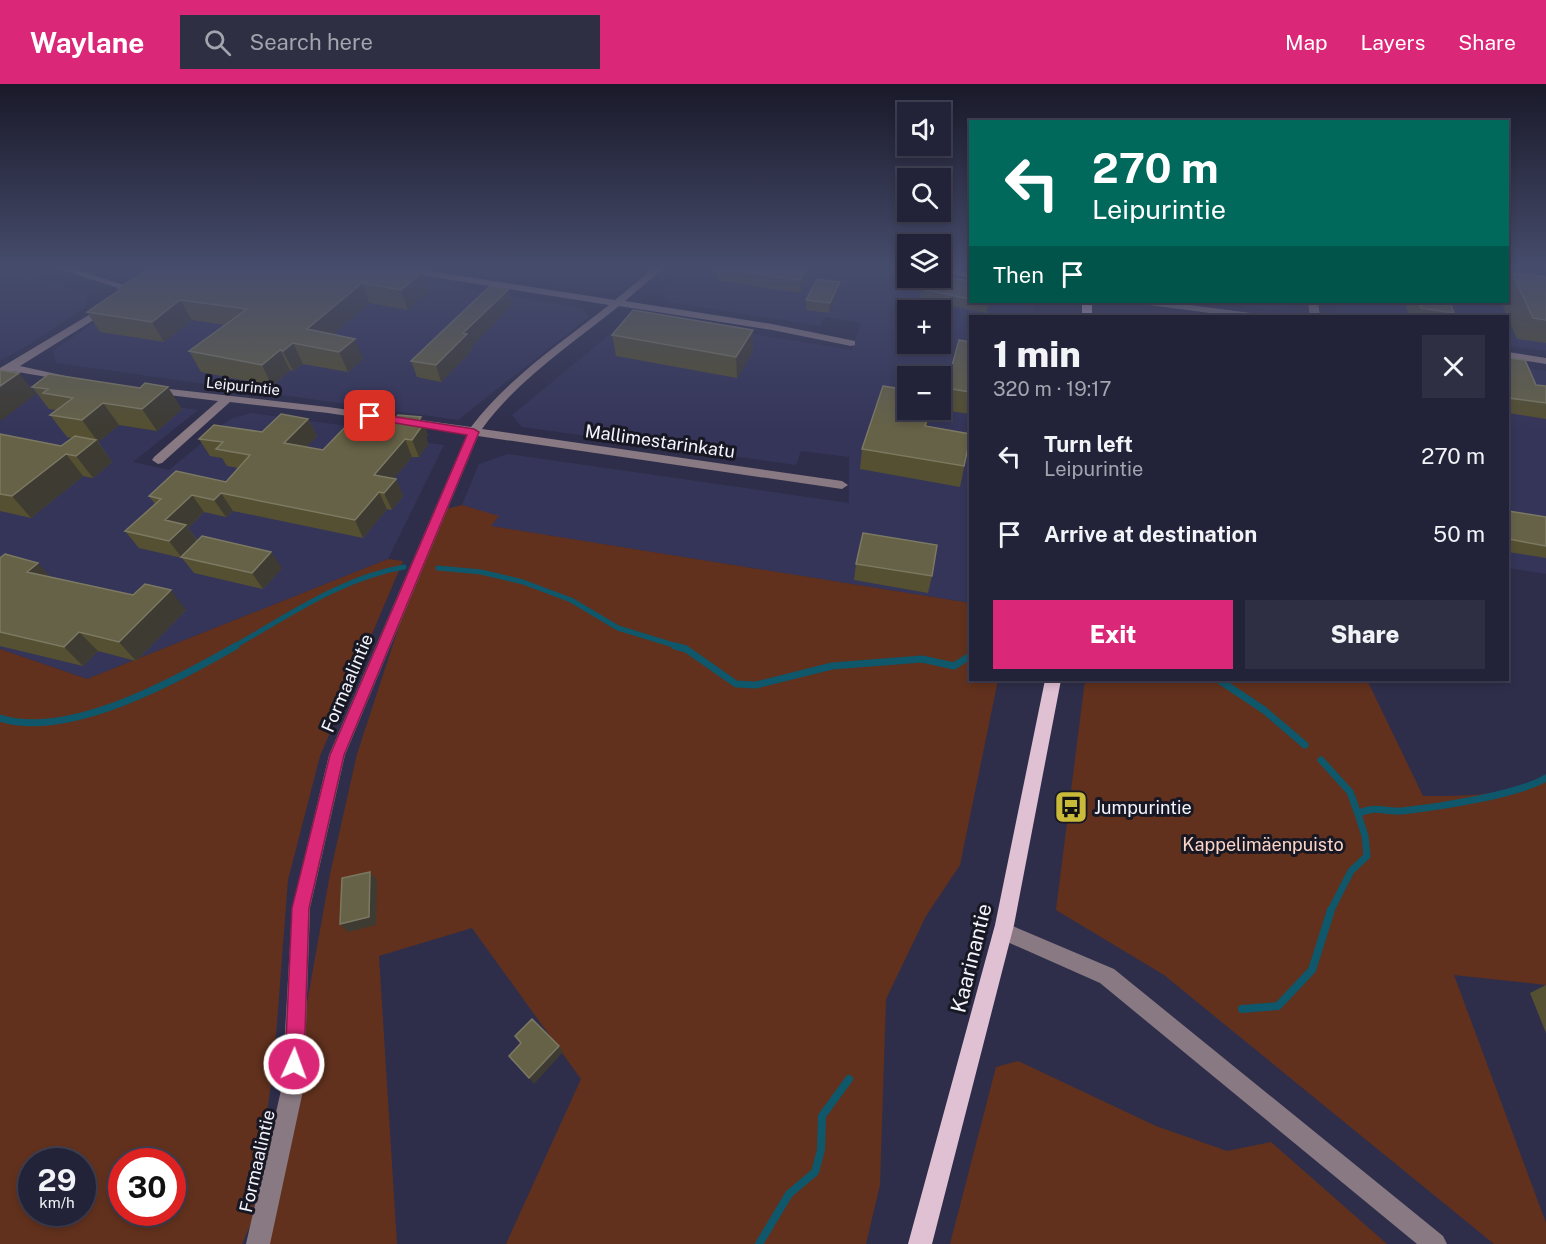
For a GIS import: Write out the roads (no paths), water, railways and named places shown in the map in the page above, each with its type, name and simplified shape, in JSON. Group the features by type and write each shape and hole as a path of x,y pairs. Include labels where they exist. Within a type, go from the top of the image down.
{"main road":[{"name":"Kaarinantie","path":"920,1244 986,1005 1037,773 1053,681"}],"street":[{"path":"5,370 87,321"},
{"name":"Formaalintie","path":"258,1244 293,1086 301,908 337,755 474,432 490,410 511,389 596,321"},
{"path":"732,321 851,343"},
{"path":"1509,355 1546,361"},
{"path":"5,370 81,381"},
{"name":"Leipurintie","path":"137,388 328,410 474,432"},
{"path":"158,460 227,399"},
{"name":"Mallimestarinkatu","path":"474,432 842,484"},
{"path":"1003,932 1107,976 1435,1244"}],"waterway":[{"path":"233,647 337,589 381,572 404,567"},
{"path":"438,568 481,572 523,582 571,600 618,628 680,647"},
{"path":"0,718 27,723 58,721 89,714 153,690 236,646"},
{"path":"675,646 686,649 736,684 756,685 832,666 922,659 954,666 969,657"},
{"path":"1220,681 1264,710 1305,745"},
{"path":"1321,760 1350,792 1358,814"},
{"path":"1358,814 1369,810 1402,811 1436,807 1516,790 1546,778"},
{"path":"1331,910 1351,871 1367,856 1365,836 1358,814"},
{"path":"1242,1009 1278,1006 1312,970 1331,910"},
{"path":"759,1244 789,1194 815,1172 821,1150 822,1116 849,1079"}],"place":[{"name":"Jumpurintie","path":"1071,807"}],"park label":[{"name":"Kappelimäenpuisto","path":"1263,844"}]}
